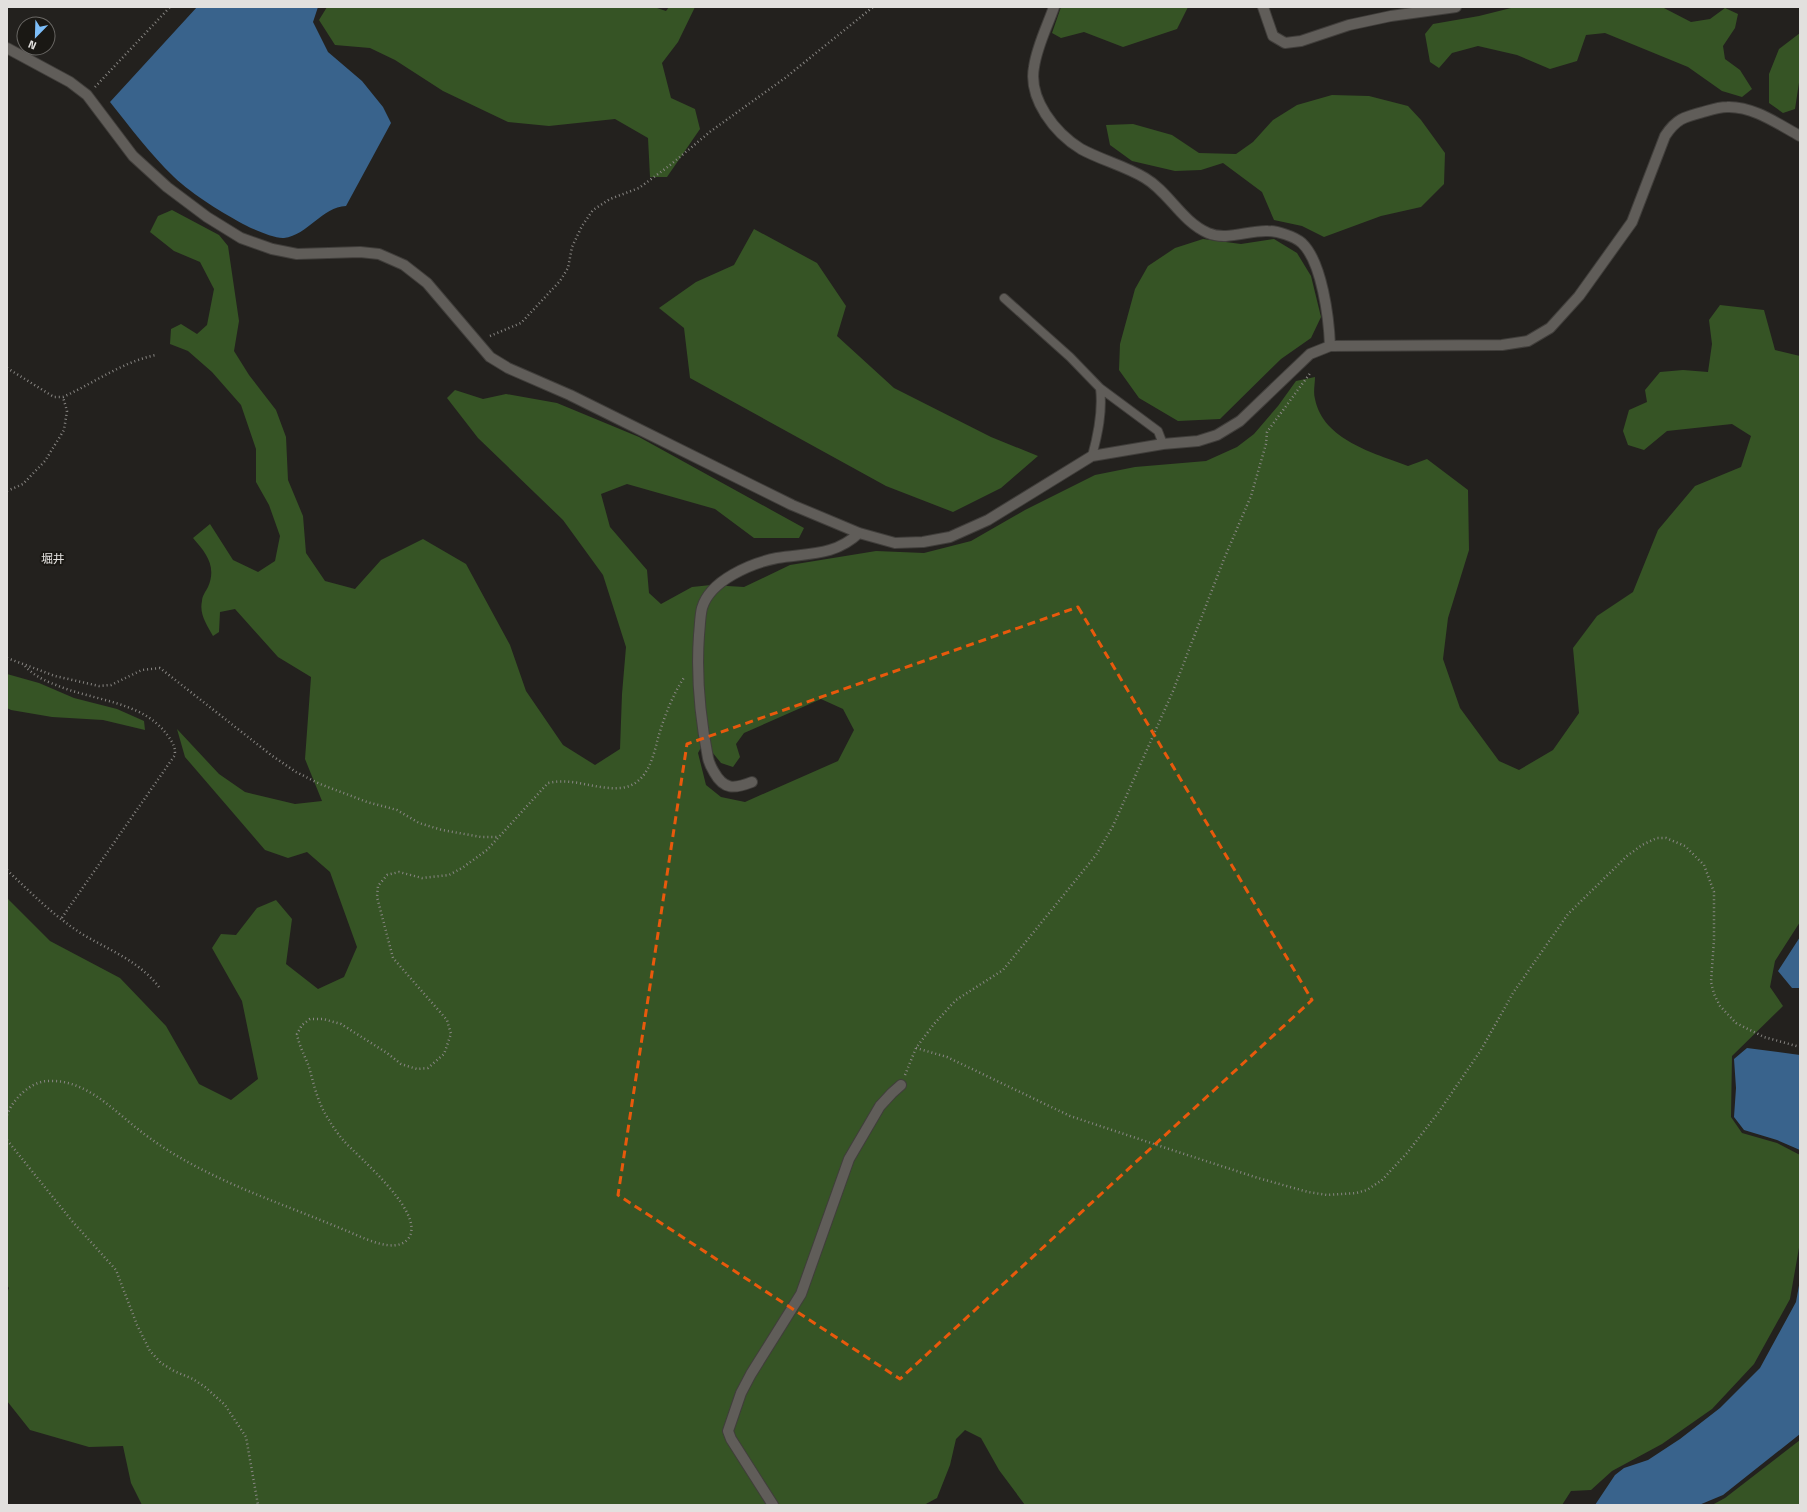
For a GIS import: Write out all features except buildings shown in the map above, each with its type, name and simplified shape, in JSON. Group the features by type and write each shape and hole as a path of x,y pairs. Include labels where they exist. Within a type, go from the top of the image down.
{"street":[{"path":"1054,7 1033,69 1034,85 1042,110 1052,126 1082,149 1144,178 1160,189 1195,226 1210,234 1227,236 1268,231 1283,234 1301,242 1315,263 1329,318 1330,346"},
{"path":"1263,7 1273,36 1285,43 1301,41 1349,25 1391,16 1456,7"},
{"path":"7,48 70,82 87,95 133,156 167,187 207,217 241,238 272,249 297,254 367,252 379,254 398,262 427,283 490,357 508,368 576,399 792,505 859,533 895,543 923,542 950,537 988,520 1092,456 1163,444 1198,441 1217,435 1240,421 1310,354 1330,346 1502,345 1528,341 1550,328 1579,296 1632,222 1665,136 1674,123 1687,116 1725,107 1739,107 1761,115 1800,136"},
{"path":"752,782 739,787 729,787 719,780 709,763 700,717 697,657 702,607 712,592 732,574 760,561 796,555 818,554 848,543 859,533"},
{"path":"773,1505 731,1439 728,1431 731,1419 751,1374 801,1294 849,1159 880,1106 901,1085"}],"lane":[{"path":"1004,298 1070,357 1100,388 1158,431 1163,444"},
{"path":"1092,456 1098,434 1102,401 1100,388"}],"path":[{"path":"87,95 170,7"},
{"path":"477,343 521,323 560,281 568,268 572,247 582,226 593,210 610,199 639,188 711,130 821,51 873,7"},
{"path":"7,368 54,397 63,397 141,358 156,355"},
{"path":"901,1085 916,1048 934,1024 956,1000 1003,970 1096,855 1113,826 1173,692 1224,559 1251,496 1266,444 1267,432 1313,370"},
{"path":"7,491 23,484 45,461 60,437 64,430 67,412 63,397"},
{"path":"7,1115 11,1105 19,1095 29,1088 47,1080 73,1086 103,1100 139,1130 186,1162 245,1189 369,1240 391,1246 405,1242 411,1235 412,1223 382,1178 342,1140 328,1119 317,1096 297,1034 302,1025 310,1019 323,1019 341,1024 387,1053 401,1064 416,1068 428,1068 444,1054 451,1034 447,1020 393,958 377,898 378,886 387,876 399,872 422,878 449,875 487,850 548,783 560,780 597,787 622,788 635,783 653,761 658,738 677,688 697,657"},
{"path":"7,658 55,676 100,686 111,685 142,670 160,668 272,755 296,772 320,784 367,802 397,810 419,823 442,830 481,837 499,837"},
{"path":"25,665 31,672 48,682 75,694 141,712 160,725 175,746 176,755 61,920"},
{"path":"916,1048 947,1057 1070,1116 1222,1166 1308,1192 1327,1196 1356,1193 1367,1190 1382,1180 1407,1153 1438,1114 1481,1050 1513,993 1568,914 1627,856 1652,841 1666,838 1686,846 1704,865 1714,892 1714,940 1711,982 1714,994 1720,1006 1736,1022 1764,1037 1800,1047"},
{"path":"7,870 61,920 82,934 131,961 150,976 159,987"},
{"path":"7,1140 72,1221 116,1270 137,1325 150,1351 161,1363 174,1371 193,1379 205,1387 225,1405 246,1437 258,1505"}],"highlighted area":[{"path":"1078,607 1312,1000 900,1379 618,1195 687,744"}],"green space":[{"path":"327,7 654,7 666,11 669,7 695,7 678,42 662,63 671,98 695,109 700,129 667,177 650,177 648,138 615,119 549,126 508,122 443,91 395,60 370,48 335,45 319,20"},
{"path":"1061,7 1188,7 1177,29 1123,47 1084,32 1061,38 1052,33"},
{"path":"1515,7 1662,7 1691,22 1710,19 1725,8 1738,14 1735,28 1723,46 1725,59 1740,70 1752,89 1742,97 1722,91 1688,67 1605,33 1586,35 1577,61 1550,69 1517,55 1478,46 1452,53 1439,68 1430,62 1425,34 1433,24 1479,16"},
{"path":"1800,33 1800,76 1795,109 1783,113 1769,103 1769,74 1779,49"},
{"path":"1332,95 1369,96 1408,106 1421,120 1445,153 1444,184 1421,207 1381,216 1324,237 1302,226 1274,220 1262,192 1223,163 1201,170 1175,171 1132,161 1110,145 1106,125 1133,124 1172,135 1199,153 1236,154 1253,142 1273,120 1297,105"},
{"path":"172,210 219,235 228,246 239,321 234,351 249,375 276,410 286,437 288,480 303,516 306,553 325,581 355,589 381,560 423,539 466,564 510,645 526,691 563,745 595,765 620,749 622,694 626,647 603,575 563,520 478,438 447,398 455,390 483,399 506,394 557,403 639,437 804,528 799,538 754,538 715,509 627,484 601,494 610,527 647,570 649,593 661,604 692,587 711,585 744,587 790,565 876,551 924,553 971,541 1025,510 1095,475 1135,467 1206,461 1237,447 1254,434 1278,406 1296,381 1315,377 1314,396 1320,413 1328,425 1339,435 1366,450 1408,466 1427,459 1468,490 1469,550 1448,618 1443,659 1460,708 1499,761 1519,770 1553,750 1579,713 1573,648 1597,616 1633,592 1658,530 1695,486 1741,467 1751,436 1732,424 1667,431 1644,450 1628,445 1623,431 1629,410 1647,402 1645,390 1660,372 1683,370 1708,372 1712,344 1709,320 1720,305 1764,310 1775,350 1800,356 1800,922 1775,961 1770,987 1783,1006 1732,1056 1731,1117 1742,1133 1777,1143 1800,1155 1800,1242 1790,1299 1754,1364 1712,1409 1662,1444 1612,1471 1591,1490 1571,1491 1562,1505 1025,1505 999,1470 981,1438 965,1430 956,1439 950,1465 937,1498 924,1505 142,1505 131,1483 123,1446 89,1447 30,1430 7,1401 7,1293 9,1288 7,1285 7,898 50,941 120,978 166,1026 199,1084 231,1100 258,1079 242,1001 212,948 221,934 236,935 257,908 276,900 292,919 286,964 318,989 344,977 357,947 330,872 307,852 288,858 265,850 185,757 177,729 219,774 245,792 295,804 322,801 305,759 311,677 278,657 235,609 220,612 219,632 213,636 203,615 201,606 202,599 208,587 211,566 206,555 193,538 210,524 233,560 258,572 275,561 280,536 269,505 256,482 256,449 241,405 212,372 188,351 170,344 171,329 181,324 197,334 207,325 214,289 200,262 174,251 150,232 158,216","holes":["821,699 843,709 854,730 838,761 745,802 721,797 706,785 698,753 704,742 721,763 733,767 740,757 736,744 744,733"]},
{"path":"754,229 817,263 846,306 837,336 894,388 991,437 1038,456 1001,488 953,512 886,486 690,378 684,328 659,308 696,282 734,265"},
{"path":"1203,239 1241,244 1274,239 1297,253 1311,276 1321,317 1311,338 1281,359 1220,419 1178,421 1139,398 1119,370 1120,344 1135,289 1148,266 1175,248"},
{"path":"7,674 39,683 74,698 117,709 144,721 145,730 103,720 52,717 11,710 7,708"},
{"path":"1800,1440 1800,1505 1712,1505 1725,1498"}],"water":[{"path":"197,7 318,7 313,22 328,52 362,81 383,107 391,123 346,206 330,211 293,236 280,238 255,230 199,197 174,177 148,150 110,102"},
{"path":"1800,937 1800,988 1792,988 1778,971"},
{"path":"1747,1048 1800,1055 1800,1150 1777,1140 1744,1130 1734,1117 1736,1088 1734,1059"},
{"path":"1800,1280 1800,1434 1723,1495 1699,1505 1595,1505 1615,1475 1624,1468 1648,1460 1680,1439 1720,1408 1760,1368 1796,1302"}],"district":[{"name":"堀井","path":"53,558"}]}
